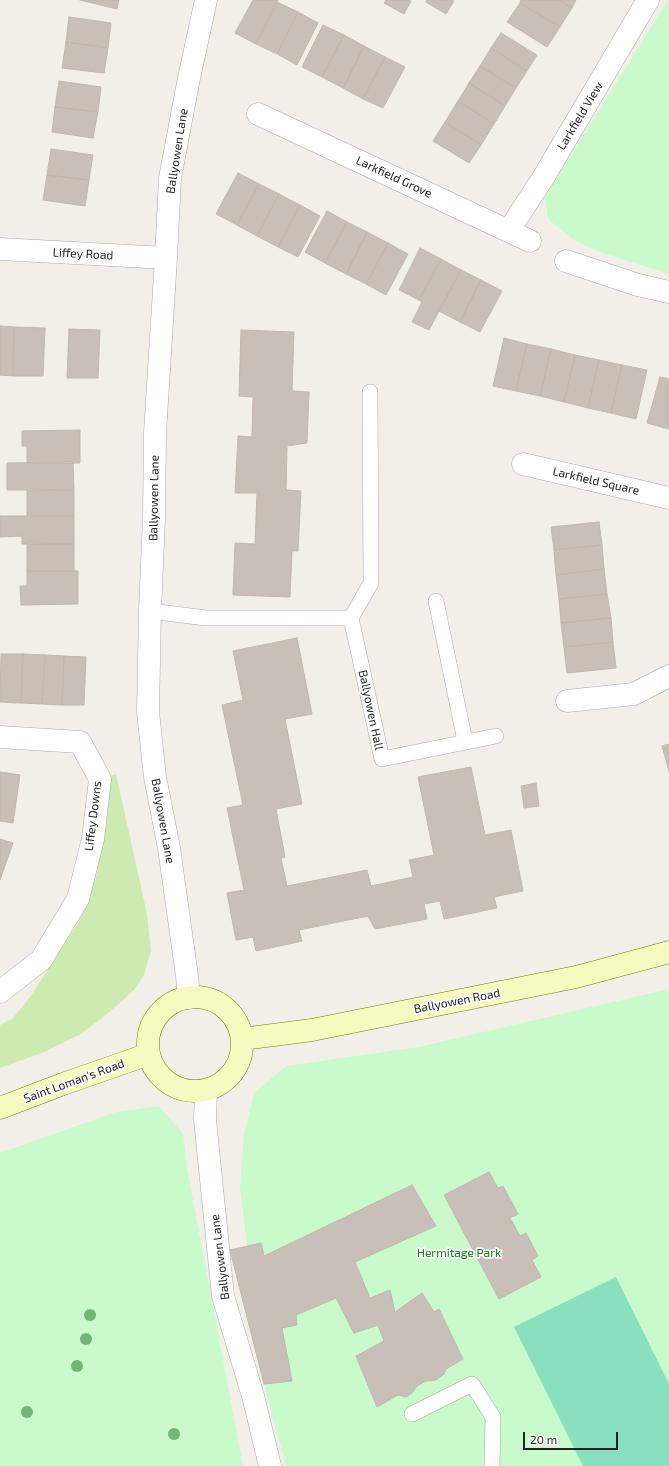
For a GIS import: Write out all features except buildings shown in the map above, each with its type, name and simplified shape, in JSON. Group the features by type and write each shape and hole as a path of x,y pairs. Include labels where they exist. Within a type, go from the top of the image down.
{"street":[{"name":"Ballyowen Lane","path":"189,998 169,848 155,777 148,712 155,433 170,178 189,78 206,0"},
{"name":"Larkfield View","path":"510,230 543,178 648,0"},
{"name":"Larkfield Grove","path":"258,114 510,230 530,241"},
{"name":"Liffey Road","path":"0,249 166,258"},
{"path":"566,261 638,285 669,292"},
{"name":"Larkfield Square","path":"523,464 669,498"},
{"path":"567,701 634,694 669,676"},
{"name":"Liffey Downs","path":"0,737 80,742 100,779 93,839 78,899 41,960 0,992"},
{"name":"Ballyowen Road","path":"242,1039 312,1030 576,977 669,952"},
{"path":"189,998 204,998 218,1003 230,1012 238,1024 242,1039 242,1053 237,1066 229,1077 219,1085 206,1090 191,1092 176,1088 164,1079 154,1068 149,1054 148,1038 153,1024 161,1011 174,1002 189,998"},
{"name":"Saint Loman's Road","path":"0,1108 149,1054"},
{"name":"Ballyowen Lane","path":"206,1090 206,1120 223,1296 253,1396 270,1466"}],"lane":[{"path":"150,611 206,618 352,618 371,583 370,392"},
{"path":"436,601 465,741"},
{"name":"Ballyowen Hall","path":"352,618 382,759 465,741 496,736"},
{"path":"412,1414 472,1384 493,1417 492,1466"}],"green space":[{"path":"668,0 669,274 600,252 572,239 548,219 545,197"},
{"path":"116,774 147,914 151,951 144,975 134,990 101,1019 79,1035 44,1052 0,1068 0,1025 13,1018 30,997 78,923 88,903 97,873 106,820 108,776"},
{"name":"Hermitage Park","path":"669,989 669,1466 286,1466 264,1384 240,1187 244,1135 254,1093 286,1066 419,1047"},
{"path":"159,1106 183,1134 187,1168 243,1466 0,1466 0,1153 116,1112"},
{"path":"616,1277 669,1384 669,1466 583,1466 514,1327"}]}
